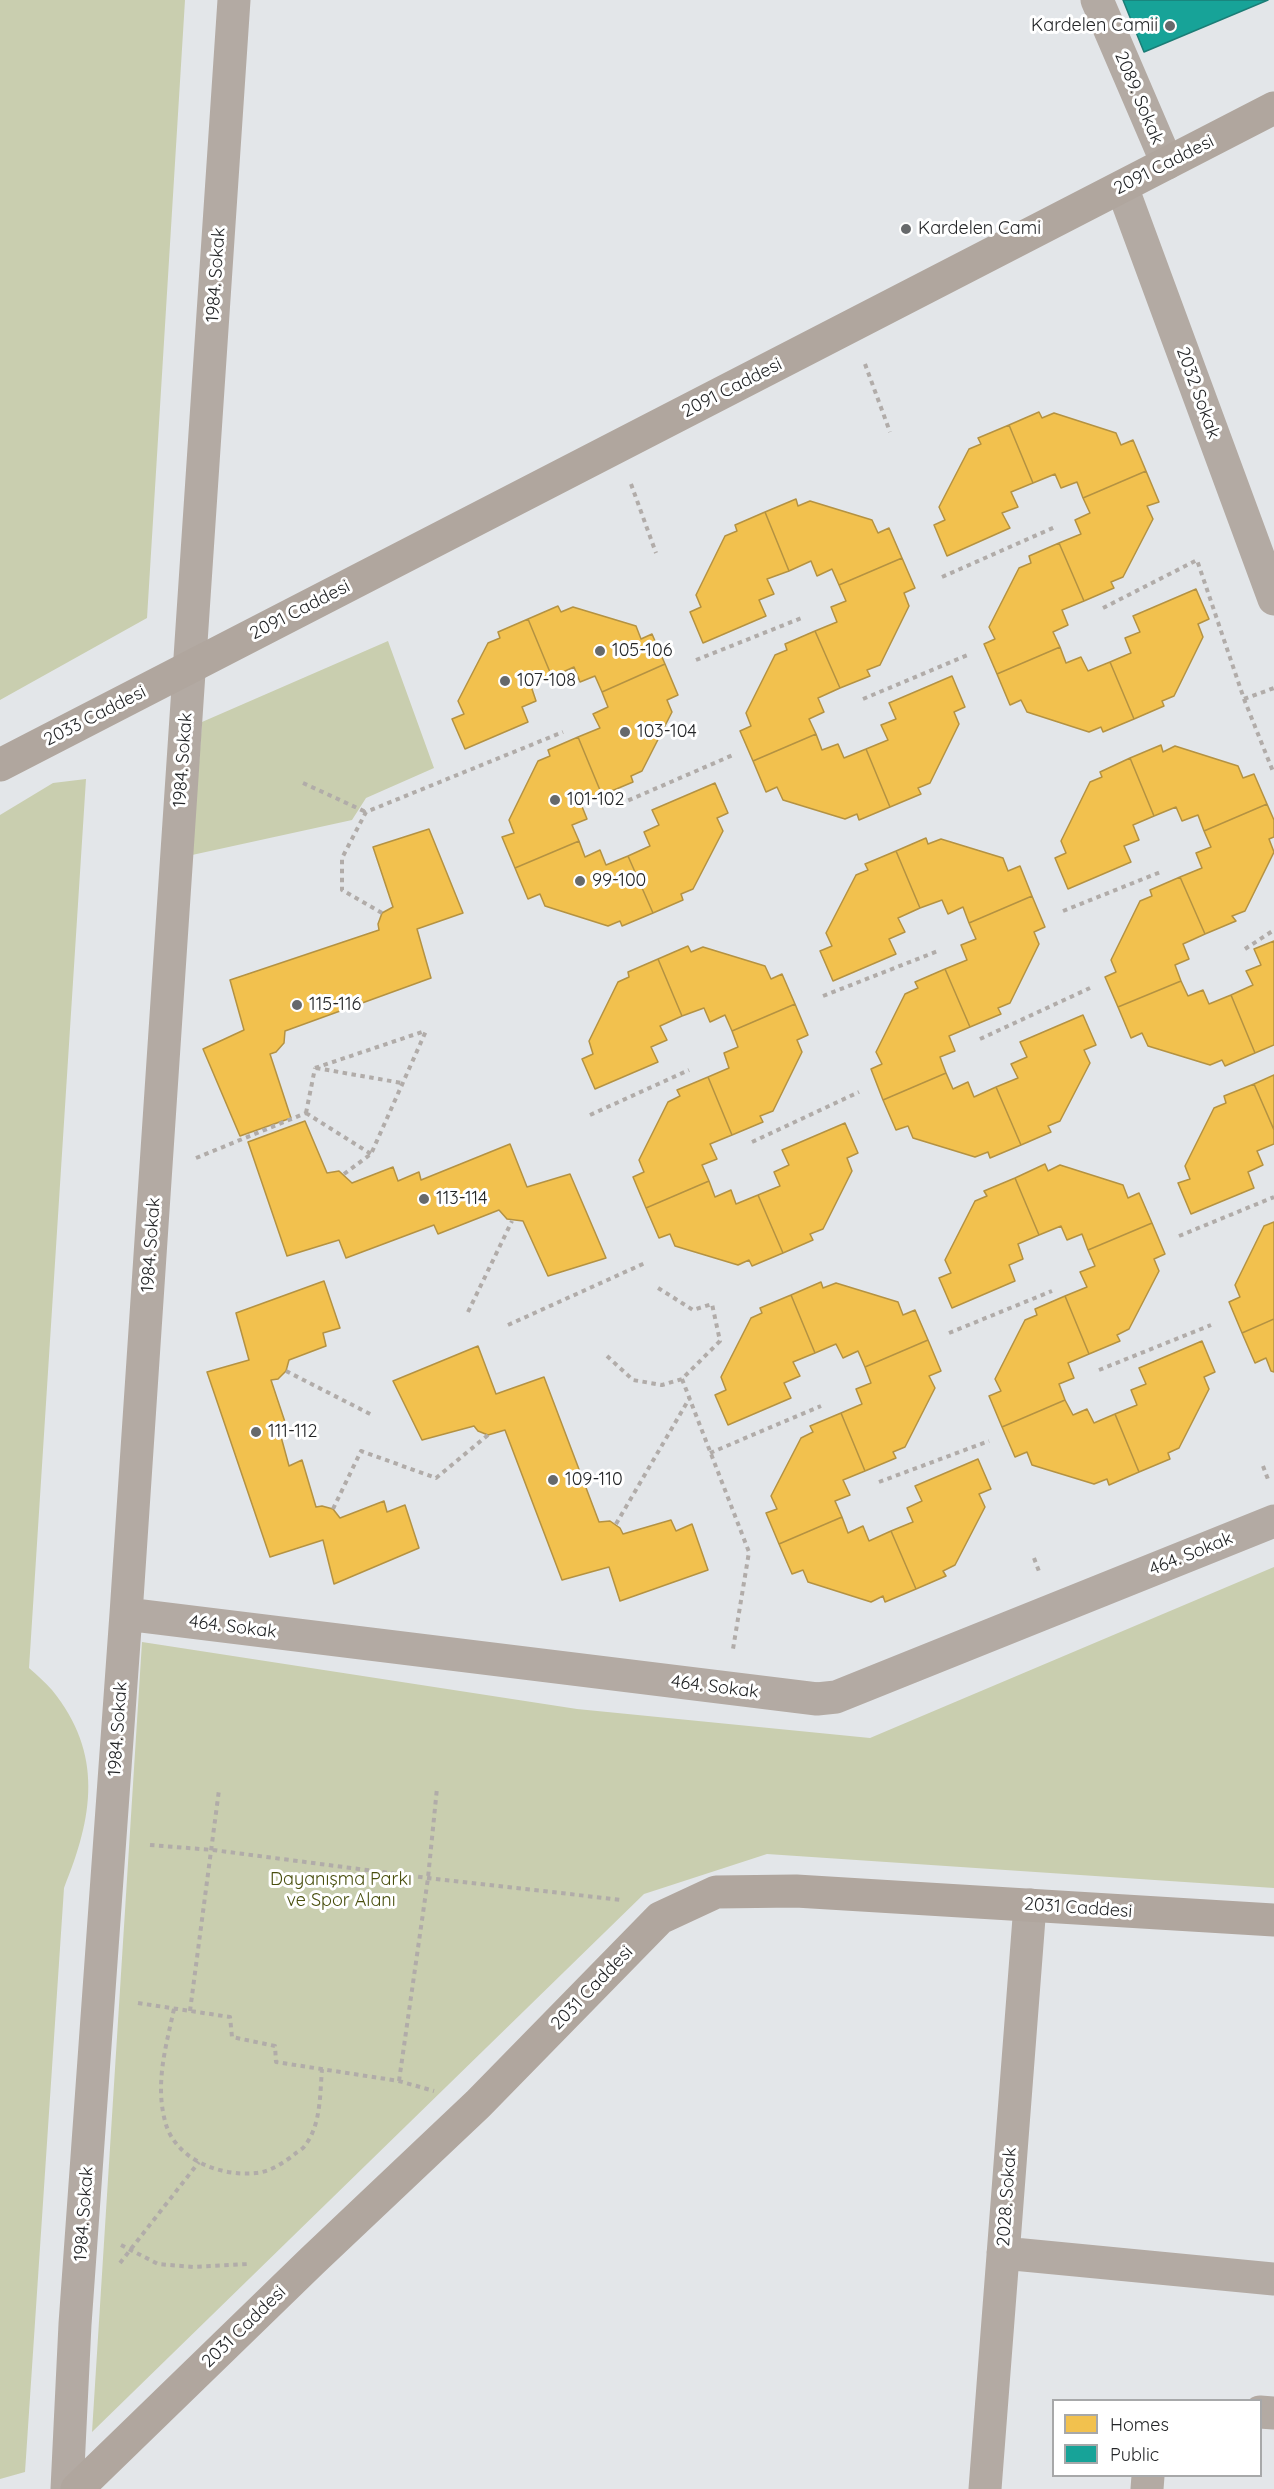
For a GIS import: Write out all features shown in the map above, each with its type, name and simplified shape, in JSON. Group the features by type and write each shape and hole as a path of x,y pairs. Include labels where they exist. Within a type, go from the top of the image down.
{"street":[{"name":"1984. Sokak","path":"67,2489 75,2324 126,1614 234,0"},
{"name":"2089. Sokak","path":"1097,0 1167,163"},
{"name":"2091 Caddesi","path":"189,667 1274,108"},
{"name":"2032 Sokak","path":"1122,187 1274,599"},
{"name":"2033 Caddesi","path":"0,765 189,667"},
{"name":"464. Sokak","path":"126,1614 817,1699 836,1697 1274,1521"},
{"name":"2031 Caddesi","path":"77,2489 478,2104 660,1918 716,1892 796,1891 1274,1920"},
{"name":"2028. Sokak","path":"985,2489 1030,1905"},
{"path":"1003,2253 1274,2279"}],"path":[{"path":"852,326 890,432"},
{"path":"617,447 656,553"},
{"path":"942,577 1055,527"},
{"path":"1103,608 1197,560 1244,699 1274,774"},
{"path":"696,660 804,617"},
{"path":"863,699 970,654"},
{"path":"1244,699 1274,688"},
{"path":"382,913 342,890 342,858 366,812 563,732"},
{"path":"620,804 733,755"},
{"path":"303,783 366,812"},
{"path":"1062,911 1163,871"},
{"path":"1245,948 1274,930"},
{"path":"823,996 938,951"},
{"path":"980,1039 1090,988"},
{"path":"315,1068 426,1031 371,1154 344,1174"},
{"path":"315,1068 402,1083"},
{"path":"306,1113 315,1068"},
{"path":"590,1114 688,1070"},
{"path":"752,1142 859,1092"},
{"path":"306,1113 371,1154"},
{"path":"189,1161 306,1113"},
{"path":"1179,1236 1274,1197"},
{"path":"468,1312 512,1221"},
{"path":"508,1325 645,1263"},
{"path":"607,1356 633,1380 662,1385 682,1379 720,1341 712,1304 693,1310 655,1286"},
{"path":"949,1333 1052,1291"},
{"path":"1099,1370 1211,1325"},
{"path":"286,1371 372,1415"},
{"path":"682,1379 749,1552 726,1689"},
{"path":"616,1524 690,1398"},
{"path":"710,1453 821,1406"},
{"path":"333,1509 361,1451 436,1478 488,1435"},
{"path":"879,1482 989,1441"},
{"path":"399,2081 428,1878 437,1788"},
{"path":"190,2011 213,1850 219,1790"},
{"path":"110,1842 213,1850 428,1878 686,1907"},
{"path":"99,1997 230,2017 232,2037 274,2046 276,2062 399,2081 478,2104"},
{"path":"174,2008 161,2070 161,2098 165,2123 174,2142 199,2162 219,2170 247,2174 258,2173 286,2162 306,2145 317,2120 321,2069"},
{"path":"116,2269 199,2162"},
{"path":"84,2218 129,2251 158,2264 193,2267 312,2261"}],"green space":[{"path":"0,0 185,0 147,618 0,700"},
{"path":"388,641 434,768 366,798 352,820 192,855 202,722"},
{"path":"86,779 29,1668 52,1690 69,1714 80,1738 86,1762 87,1811 82,1836 64,1888 25,2472 0,2479 0,815 53,783"},
{"name":"Dayanışma Parkı ve Spor Alanı","path":"1274,1567 1274,1888 767,1854 644,1894 92,2432 142,1642 577,1709 870,1738"}],"building: Homes":[{"path":"1039,412 1042,418 1054,413 1116,433 1121,445 1133,440 1146,471 1083,498 1077,482 1061,488 1055,474 1033,483 1009,425"},
{"path":"1009,425 1033,483 1011,492 1018,507 1002,513 1010,528 947,556 934,525 945,520 939,507 969,449 981,444 978,438"},
{"path":"1146,471 1159,502 1147,506 1153,519 1123,577 1111,582 1114,588 1084,601 1059,543 1081,534 1075,520 1090,513 1083,498"},
{"path":"796,499 798,506 810,501 872,520 878,533 889,528 902,558 839,585 832,569 817,576 811,561 789,571 765,512"},
{"path":"765,512 789,571 767,579 774,594 759,600 766,616 703,643 690,612 701,607 696,595 725,536 737,531 735,525"},
{"path":"1059,543 1084,601 1062,610 1068,625 1053,632 1060,647 997,674 984,644 995,639 989,627 1019,568 1031,563 1029,556"},
{"path":"902,558 915,588 904,593 909,606 880,665 867,670 870,676 840,688 815,631 837,622 831,607 846,601 839,585"},
{"path":"1196,589 1209,619 1198,624 1203,637 1174,696 1162,701 1164,706 1134,719 1110,662 1131,653 1125,638 1140,632 1133,616"},
{"name":"105-106","path":"558,606 561,612 573,607 636,626 641,639 652,634 665,664 602,692 595,676 580,682 574,667 552,677 528,619"},
{"name":"107-108","path":"528,619 552,677 531,686 536,701 522,707 528,722 465,749 452,719 464,714 458,701 488,643 500,638 498,632"},
{"path":"815,631 840,688 818,698 824,712 809,719 816,734 753,761 740,731 751,726 746,713 775,655 787,650 785,644"},
{"path":"1060,647 1066,663 1081,657 1088,671 1110,662 1134,719 1103,732 1101,727 1089,732 1027,712 1021,700 1010,705 997,674"},
{"name":"103-104","path":"665,664 678,695 667,700 672,712 642,771 631,776 633,782 602,795 578,737 600,728 593,714 608,707 602,692"},
{"path":"952,676 965,707 954,712 959,724 930,783 918,788 921,794 890,807 866,749 888,740 881,725 896,719 889,703"},
{"path":"816,734 822,750 838,744 844,758 866,749 890,807 859,820 857,814 845,819 783,800 777,787 766,792 753,761"},
{"name":"101-102","path":"578,737 602,795 581,804 587,819 572,825 579,841 515,868 502,837 514,833 509,820 538,761 550,756 548,750"},
{"path":"1161,745 1163,752 1175,746 1238,766 1243,778 1254,774 1267,804 1204,831 1198,815 1182,821 1176,807 1154,816 1130,758"},
{"path":"1130,758 1154,816 1133,825 1139,840 1124,846 1131,862 1068,889 1055,858 1066,853 1061,841 1090,782 1102,777 1100,772"},
{"path":"715,783 728,813 717,818 723,831 693,889 681,894 683,900 653,913 628,856 650,846 644,832 659,825 652,810"},
{"path":"1267,804 1274,820 1274,837 1269,839 1274,852 1245,911 1232,916 1236,921 1205,934 1180,877 1202,868 1196,853 1211,847 1204,831"},
{"name":"115-116","path":"429,829 463,913 417,929 431,978 285,1031 284,1043 276,1052 270,1054 291,1118 240,1136 203,1049 244,1030 230,980 379,930 378,924 382,913 393,907 373,847"},
{"path":"926,838 928,844 941,839 1003,858 1008,871 1020,866 1032,896 969,923 963,907 948,914 942,900 920,908 896,851"},
{"name":"99-100","path":"579,841 585,857 600,850 606,865 628,856 653,913 622,926 620,921 608,926 545,906 540,894 528,899 515,868"},
{"path":"896,851 920,908 898,918 905,932 889,939 896,954 833,981 820,951 832,946 826,933 856,875 868,870 865,864"},
{"path":"1180,877 1205,934 1183,944 1189,959 1175,965 1181,981 1118,1007 1105,977 1116,972 1111,960 1140,901 1152,896 1150,890"},
{"path":"1032,896 1045,927 1034,932 1039,944 1010,1003 998,1008 1001,1014 970,1027 945,969 967,960 961,945 976,939 969,923"},
{"path":"1274,941 1274,1045 1255,1053 1231,995 1253,985 1246,971 1261,965 1254,949"},
{"path":"688,946 691,952 703,947 765,966 771,979 782,974 795,1004 732,1031 725,1015 710,1022 704,1008 682,1016 658,959"},
{"path":"658,959 682,1016 660,1026 667,1040 651,1047 658,1062 595,1089 582,1059 593,1054 589,1041 618,982 629,977 628,972"},
{"path":"945,969 970,1027 949,1036 955,1051 940,1057 946,1073 883,1100 871,1069 882,1064 876,1052 905,994 918,988 915,982"},
{"path":"1181,981 1188,996 1203,990 1209,1004 1231,995 1255,1053 1225,1066 1222,1060 1210,1065 1148,1046 1142,1033 1131,1038 1118,1007"},
{"path":"795,1004 808,1035 797,1040 802,1052 773,1111 760,1116 763,1122 732,1135 708,1077 729,1068 724,1053 738,1047 732,1031"},
{"path":"1083,1015 1096,1045 1084,1050 1090,1063 1060,1121 1048,1126 1051,1132 1021,1145 996,1087 1018,1078 1011,1064 1027,1057 1020,1042"},
{"path":"946,1073 953,1089 968,1082 974,1097 996,1087 1021,1145 990,1158 988,1152 975,1157 913,1138 908,1126 896,1130 883,1100"},
{"path":"1274,1075 1274,1130 1254,1084"},
{"path":"708,1077 732,1135 710,1144 717,1159 702,1165 709,1181 646,1208 633,1177 644,1172 639,1160 668,1102 680,1096 677,1090"},
{"path":"1254,1084 1274,1130 1274,1144 1257,1151 1263,1165 1248,1172 1254,1188 1191,1214 1178,1183 1190,1179 1185,1166 1214,1108 1226,1103 1224,1096"},
{"name":"113-114","path":"305,1121 327,1173 339,1171 352,1183 393,1167 398,1181 419,1172 421,1180 510,1144 527,1187 570,1174 606,1258 548,1276 523,1221 507,1219 499,1210 438,1234 434,1225 346,1258 339,1240 287,1256 248,1142"},
{"path":"845,1123 858,1153 847,1158 852,1171 823,1229 810,1234 813,1240 783,1253 758,1195 780,1186 774,1172 789,1165 782,1150"},
{"path":"1045,1164 1048,1171 1060,1165 1123,1185 1128,1198 1139,1193 1152,1223 1088,1250 1082,1234 1067,1240 1061,1226 1039,1235 1015,1178"},
{"path":"1015,1178 1039,1235 1018,1244 1023,1259 1009,1265 1015,1281 952,1308 939,1278 951,1273 945,1260 975,1201 987,1196 984,1191"},
{"path":"709,1181 715,1197 731,1190 736,1204 758,1195 783,1253 752,1266 749,1260 738,1265 675,1246 670,1234 659,1238 646,1208"},
{"path":"1274,1222 1274,1319 1242,1333 1229,1302 1240,1297 1235,1285 1264,1226"},
{"path":"1152,1223 1165,1254 1154,1259 1159,1271 1129,1329 1117,1335 1120,1341 1089,1354 1065,1296 1087,1287 1080,1272 1095,1266 1088,1250"},
{"name":"111-112","path":"324,1281 340,1328 323,1333 326,1346 289,1360 286,1371 278,1379 271,1380 288,1431 280,1433 289,1466 302,1460 316,1507 333,1509 340,1518 384,1501 387,1512 405,1505 419,1548 334,1584 323,1540 270,1557 207,1372 249,1360 236,1313"},
{"path":"821,1282 823,1288 836,1283 898,1302 903,1315 915,1310 928,1340 865,1367 858,1351 843,1358 836,1344 815,1353 791,1295"},
{"path":"791,1295 815,1353 793,1362 800,1376 784,1383 791,1398 728,1425 715,1395 726,1390 721,1377 751,1318 762,1313 760,1308"},
{"path":"1065,1296 1089,1354 1068,1363 1074,1378 1059,1384 1065,1400 1002,1427 989,1396 1001,1391 995,1379 1025,1320 1037,1315 1035,1309"},
{"path":"1274,1319 1274,1372 1271,1371 1266,1358 1255,1363 1242,1333"},
{"path":"928,1340 941,1371 929,1376 935,1388 905,1447 893,1452 896,1458 865,1471 841,1413 862,1404 856,1389 871,1383 865,1367"},
{"path":"1202,1341 1215,1372 1204,1377 1209,1389 1179,1448 1168,1453 1170,1459 1139,1472 1115,1414 1137,1405 1131,1390 1146,1384 1139,1368"},
{"name":"109-110","path":"478,1346 496,1394 544,1377 599,1522 610,1521 620,1528 623,1534 671,1520 676,1531 692,1524 708,1570 620,1601 609,1567 562,1580 505,1430 488,1435 478,1431 474,1426 422,1440 393,1381"},
{"path":"1065,1400 1073,1415 1087,1409 1094,1423 1115,1414 1139,1472 1109,1485 1107,1479 1094,1484 1032,1465 1027,1452 1015,1457 1002,1427"},
{"path":"841,1413 865,1471 843,1480 850,1495 835,1501 842,1517 779,1544 766,1513 777,1509 771,1496 801,1438 813,1432 810,1426"},
{"path":"978,1459 991,1489 979,1494 985,1507 955,1565 943,1571 946,1576 916,1589 891,1531 913,1522 907,1508 922,1501 915,1486"},
{"path":"842,1517 848,1533 863,1526 869,1541 891,1531 916,1589 885,1602 883,1596 871,1602 808,1582 803,1570 792,1574 779,1544"}],"building: Public":[{"name":"Kardelen Camii","path":"1123,0 1268,0 1144,52"}],"place":[{"name":"Kardelen Camii","path":"1170,26"},
{"name":"Kardelen Cami","path":"906,229"},
{"name":"105-106","path":"600,651"},
{"name":"107-108","path":"505,681"},
{"name":"103-104","path":"625,732"},
{"name":"101-102","path":"555,800"},
{"name":"99-100","path":"580,881"},
{"name":"115-116","path":"297,1005"},
{"name":"113-114","path":"424,1199"},
{"name":"111-112","path":"256,1432"},
{"name":"109-110","path":"553,1480"}]}
